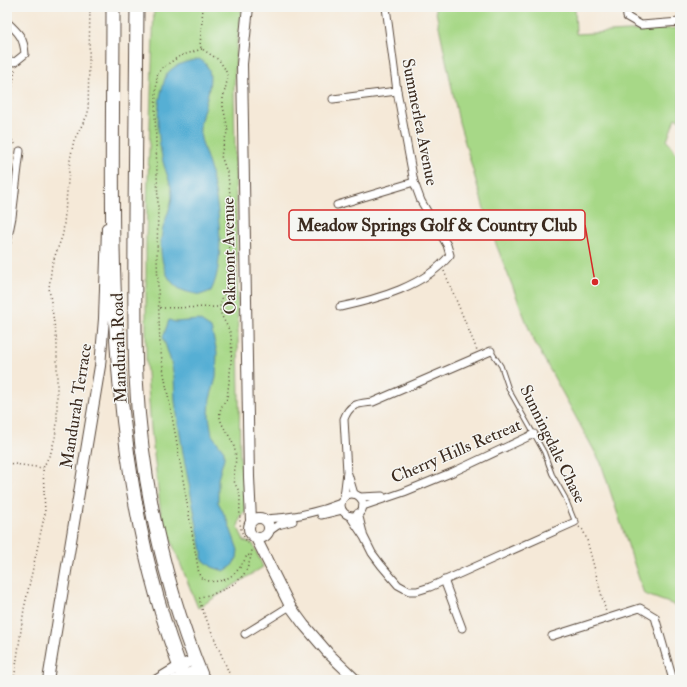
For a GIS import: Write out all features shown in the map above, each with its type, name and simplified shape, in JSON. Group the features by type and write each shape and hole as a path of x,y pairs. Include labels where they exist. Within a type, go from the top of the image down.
{"highway":[{"name":"Mandurah Road","path":"113,7 115,297 121,395 129,470 151,574 181,675"},
{"name":"Mandurah Road","path":"137,7 135,312 136,377 139,411 146,473 155,525 172,590 199,670"}],"street":[{"name":"Oakmont Avenue","path":"248,7 242,64 249,477 251,504 259,519"},
{"name":"Summerlea Avenue","path":"386,7 397,91 414,182 421,201 447,245 450,255 441,265"},
{"path":"626,7 627,17 641,25 680,22"},
{"path":"7,22 15,29 24,42 26,54 15,62 7,60"},
{"path":"333,99 397,91"},
{"name":"Mandurah Terrace","path":"48,680 100,366 104,319 107,216 113,135"},
{"path":"7,242 12,217 20,151"},
{"path":"337,205 414,182"},
{"path":"340,307 361,302 401,288 420,279 441,265"},
{"name":"Sunningdale Chase","path":"342,503 347,472 344,419 347,410 352,406 361,403 373,402 491,351"},
{"name":"Cherry Hills Retreat","path":"362,506 404,492 452,472 534,434"},
{"name":"Sunningdale Chase","path":"347,472 357,496"},
{"path":"256,543 278,525 342,503 348,494 357,496 362,501 362,506 358,513 350,516 345,514 342,503"},
{"name":"Cherry Hills Retreat","path":"357,496 390,496"},
{"path":"342,503 312,513 287,518 259,519 249,524 249,530 250,534 269,562 290,606 329,654 356,680"},
{"name":"Sunningdale Chase","path":"358,513 364,537"},
{"name":"Sunningdale Chase","path":"350,516 364,537 372,553 398,585 409,591 417,592 575,522"},
{"path":"259,519 269,525 267,533 269,562"},
{"path":"444,580 462,628"},
{"path":"246,634 290,606"},
{"path":"552,636 640,608 655,616 673,680"},
{"path":"157,680 199,670"}],"lane":[{"name":"Sunningdale Chase","path":"491,351 501,366 509,390 544,452 552,474 565,497 575,522"}],"path":[{"path":"14,680 24,609 45,513 43,468 55,438 57,343 49,288 52,264 63,234 66,219 66,196 74,140 88,114 90,7"},
{"path":"203,7 200,46 219,60 228,77 223,98 223,107 228,130 221,156 228,175 231,213 229,222 230,241 227,280 228,285 220,311 228,326 231,336 227,399 219,410 221,423 234,444 236,453 234,481 240,495 238,500 241,530 249,544 256,543 248,567 243,576 227,587 199,599 232,680"},
{"path":"202,48 180,56 162,68 157,75 155,112 158,205 157,258 159,329 164,374 199,574 202,579 206,581 212,582 225,579 235,574 240,568 247,554 251,556"},
{"path":"15,62 8,135 20,151"},
{"path":"441,265 479,356"},
{"path":"159,308 220,307"},
{"path":"7,463 43,468"},
{"path":"575,522 583,530 587,540 607,618"}],"green space":[{"path":"154,7 242,7 236,51 234,88 240,457 248,510 241,515 238,527 244,541 253,544 263,567 198,608 161,515 151,429 146,360 146,236"},
{"path":"435,7 575,7 576,34 680,28 680,120 675,118 667,141 680,158 680,607 644,594 601,463 533,339 489,226 459,122"}],"water":[{"path":"199,59 206,65 209,72 210,82 200,124 200,132 216,197 220,230 219,263 216,278 211,291 200,295 179,289 167,275 162,260 161,243 163,228 171,204 172,196 171,186 162,157 158,121 159,103 167,74 178,65"},
{"path":"169,320 175,322 199,320 211,328 217,352 216,378 210,399 209,416 212,435 224,451 224,458 218,479 218,502 228,522 238,550 237,558 231,567 224,571 212,567 202,559 175,401 174,377 163,337"}],"place":[{"name":"Meadow Springs Golf & Country Club","path":"595,282"}]}
